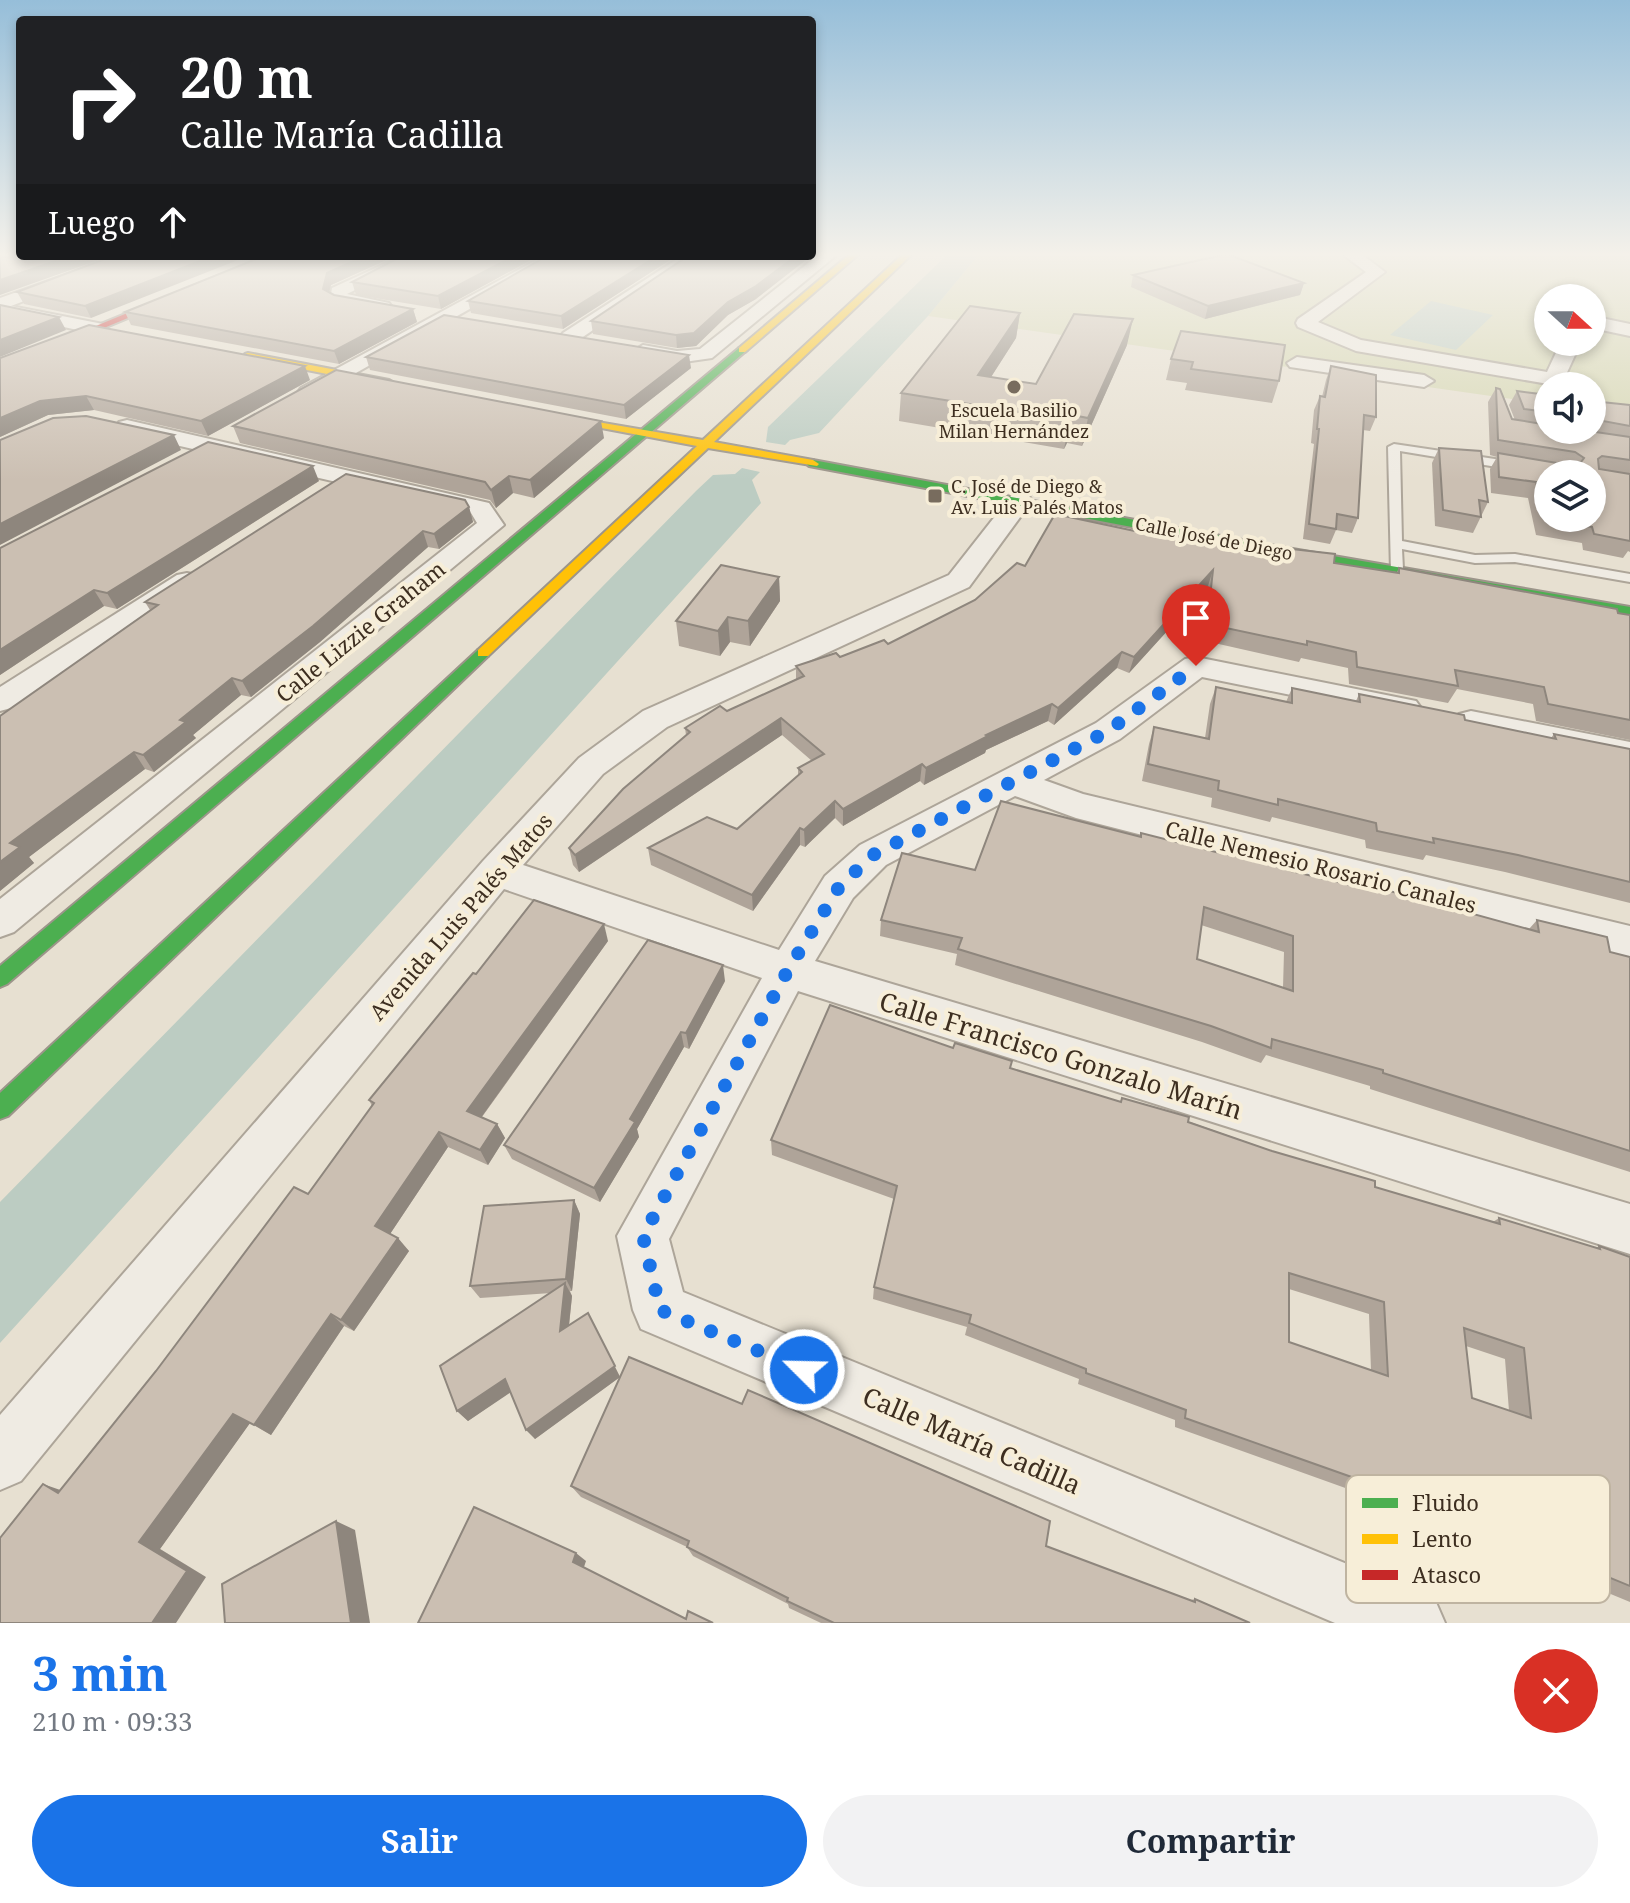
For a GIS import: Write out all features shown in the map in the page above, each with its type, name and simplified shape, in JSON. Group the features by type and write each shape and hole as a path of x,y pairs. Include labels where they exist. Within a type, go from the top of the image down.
{"street":[{"path":"69,339 94,329"},
{"path":"101,329 127,333"},
{"path":"290,403 423,329"},
{"path":"574,329 562,336 601,343"},
{"path":"631,349 677,357 705,354 737,329"},
{"path":"0,978 767,329"},
{"path":"0,1108 829,329"},
{"path":"1318,329 1356,345 1554,379 1565,356"},
{"path":"234,354 401,386"},
{"path":"1297,363 1450,385"},
{"name":"Calle José de Diego","path":"522,410 1275,550 1630,611"},
{"name":"Calle Lizzie Graham","path":"0,921 491,525 480,508 347,478 226,438 109,423"},
{"path":"173,467 226,438"},
{"path":"321,496 347,478"},
{"name":"Avenida Luis Palés Matos","path":"0,1460 496,871 591,766 655,719 959,581 1020,501"},
{"path":"0,701 214,564"},
{"path":"788,970 839,887 873,855 1108,731 1196,666 1630,754"},
{"name":"Calle Nemesio Rosario Canales","path":"1014,782 1076,805 1630,943"},
{"name":"Calle Francisco Gonzalo Marín","path":"496,871 788,970 1630,1229"},
{"name":"Calle María Cadilla","path":"788,970 643,1236 660,1310 1346,1596"},
{"name":"Calle María Cadilla","path":"1364,1603 1412,1623"}],"lane":[{"path":"1396,569 1394,447 1534,469"},
{"path":"1395,544 1475,559 1515,558 1630,578"}],"green space":[{"path":"1018,329 1534,329 1534,356 1606,356 1606,329 1630,329 1630,416 1606,413 1606,372 1534,372 1534,402"}],"shaded area":[{"path":"870,329 916,329 819,433 790,440 785,445 766,442 768,427"},
{"path":"1398,329 1478,329 1456,350 1390,335"},
{"path":"742,468 760,472 752,480 761,503 0,1343 0,1202 696,491 713,475 735,474"}],"building":[{"path":"0,329 29,329 0,340"},
{"path":"79,329 109,329 305,366 201,421 86,396 40,401 0,418 0,358"},
{"path":"215,329 376,329 334,351"},
{"path":"418,329 528,329 689,355 624,405 366,357"},
{"path":"638,329 699,329 694,333 676,335"},
{"path":"952,329 1009,329 978,375 1036,384 1066,329 1129,329 1088,418 1072,415 1070,420 901,393"},
{"path":"1181,331 1285,345 1279,381 1191,369 1193,362 1171,359"},
{"path":"1331,366 1376,375 1376,417 1364,415 1358,518 1337,514 1336,529 1309,524 1320,396 1325,397"},
{"path":"336,370 601,421 530,480 509,476 491,490 485,482 233,426"},
{"path":"1496,388 1500,389 1512,419 1534,423 1534,444 1606,444 1606,434 1630,437 1630,460 1602,456 1598,460 1582,460 1584,458 1575,452 1498,440"},
{"path":"1517,391 1534,393 1534,410 1524,409"},
{"path":"1606,402 1630,405 1630,426 1606,422"},
{"path":"86,416 174,435 0,524 0,440 53,418"},
{"path":"208,442 313,466 107,593 94,590 0,650 0,548"},
{"path":"1439,448 1481,451 1488,502 1479,500 1481,517 1443,510"},
{"path":"1498,453 1539,460 1534,460 1534,482 1499,477"},
{"path":"1606,470 1630,474 1630,541 1594,534 1606,532"},
{"path":"346,474 465,500 469,507 434,534 423,531 313,626 242,681 232,678 180,720 186,722 143,755 134,752 10,843 20,847 0,862 0,716 158,605 145,602"},
{"path":"1055,514 1234,547 1291,555 1292,549 1335,554 1334,563 1399,573 1399,568 1617,609 1618,613 1630,615 1630,720 1548,704 1544,687 1455,670 1458,686 1357,667 1356,652 1207,624 1213,570 1134,657 1122,652 1058,708 1052,704 926,768 922,764 843,809 835,801 804,830 800,828 752,895 648,848 707,817 737,829 802,772 798,768 824,754 781,718 575,855 569,848 623,789 690,732 685,728 720,706 727,711 804,676 796,666 836,653 840,657 884,640 888,644 975,600 1017,563 1025,566"},
{"path":"721,565 779,577 748,621 728,617 718,631 676,621"},
{"path":"1216,687 1292,703 1292,688 1360,702 1359,694 1464,715 1465,720 1556,739 1554,734 1630,749 1630,882 1518,855 1433,838 1434,843 1377,831 1376,823 1278,799 1278,805 1218,790 1219,781 1148,764 1154,727 1209,739"},
{"path":"1001,801 1141,837 1141,833 1220,853 1222,848 1291,871 1368,889 1368,885 1539,932 1537,920 1607,937 1610,952 1630,957 1630,1151 1383,1073 1383,1070 1272,1039 1271,1048 1211,1026 958,949 962,938 881,920 902,853 975,870","holes":["1204,907 1293,936 1293,991 1197,959"]},
{"path":"534,900 604,924 467,1111 497,1124 480,1150 439,1132 375,1226 398,1238 341,1320 331,1314 254,1425 233,1414 139,1542 187,1571 152,1623 0,1623 0,1538 43,1484 58,1493 156,1371 294,1187 308,1194 374,1103 369,1100"},
{"path":"648,940 723,965 686,1033 681,1032 630,1119 635,1122 594,1188 504,1145"},
{"path":"830,1005 953,1048 955,1043 1012,1061 1010,1068 1121,1102 1122,1098 1189,1117 1188,1122 1272,1151 1375,1181 1375,1187 1500,1224 1499,1218 1630,1257 1630,1586 1610,1578 1610,1475 1346,1475 1185,1418 1186,1410 1086,1373 1086,1369 969,1323 971,1315 874,1287 897,1186 771,1140","holes":["1289,1273 1384,1302 1388,1376 1289,1342","1464,1328 1524,1348 1531,1418 1472,1398"]},
{"path":"574,1200 566,1279 470,1286 484,1206"},
{"path":"565,1283 560,1331 588,1313 615,1366 526,1430 505,1379 457,1411 440,1366"},
{"path":"629,1357 742,1404 748,1390 1050,1521 1046,1546 1195,1602 1195,1599 1250,1623 834,1623 687,1547 689,1541 571,1486"},
{"path":"474,1507 576,1553 573,1562 686,1619 688,1611 713,1623 418,1623"},
{"path":"336,1521 351,1623 225,1623 222,1584"}],"traffic: fast":[{"path":"0,978 742,350"},
{"path":"813,464 1275,550 1630,611"},
{"path":"0,1108 483,653"}],"traffic: slow":[{"path":"742,350 767,329"},
{"path":"483,653 828,329"},
{"path":"248,356 389,383"},
{"path":"543,414 813,464"}],"place":[{"name":"Escuela Basilio Milan Hernández","path":"1014,387"},
{"name":"C. José de Diego & Av. Luis Palés Matos","path":"935,496"}],"route":[{"path":"804,1370 660,1310 643,1236 788,970 839,887 873,855 1108,731 1196,666"}]}
